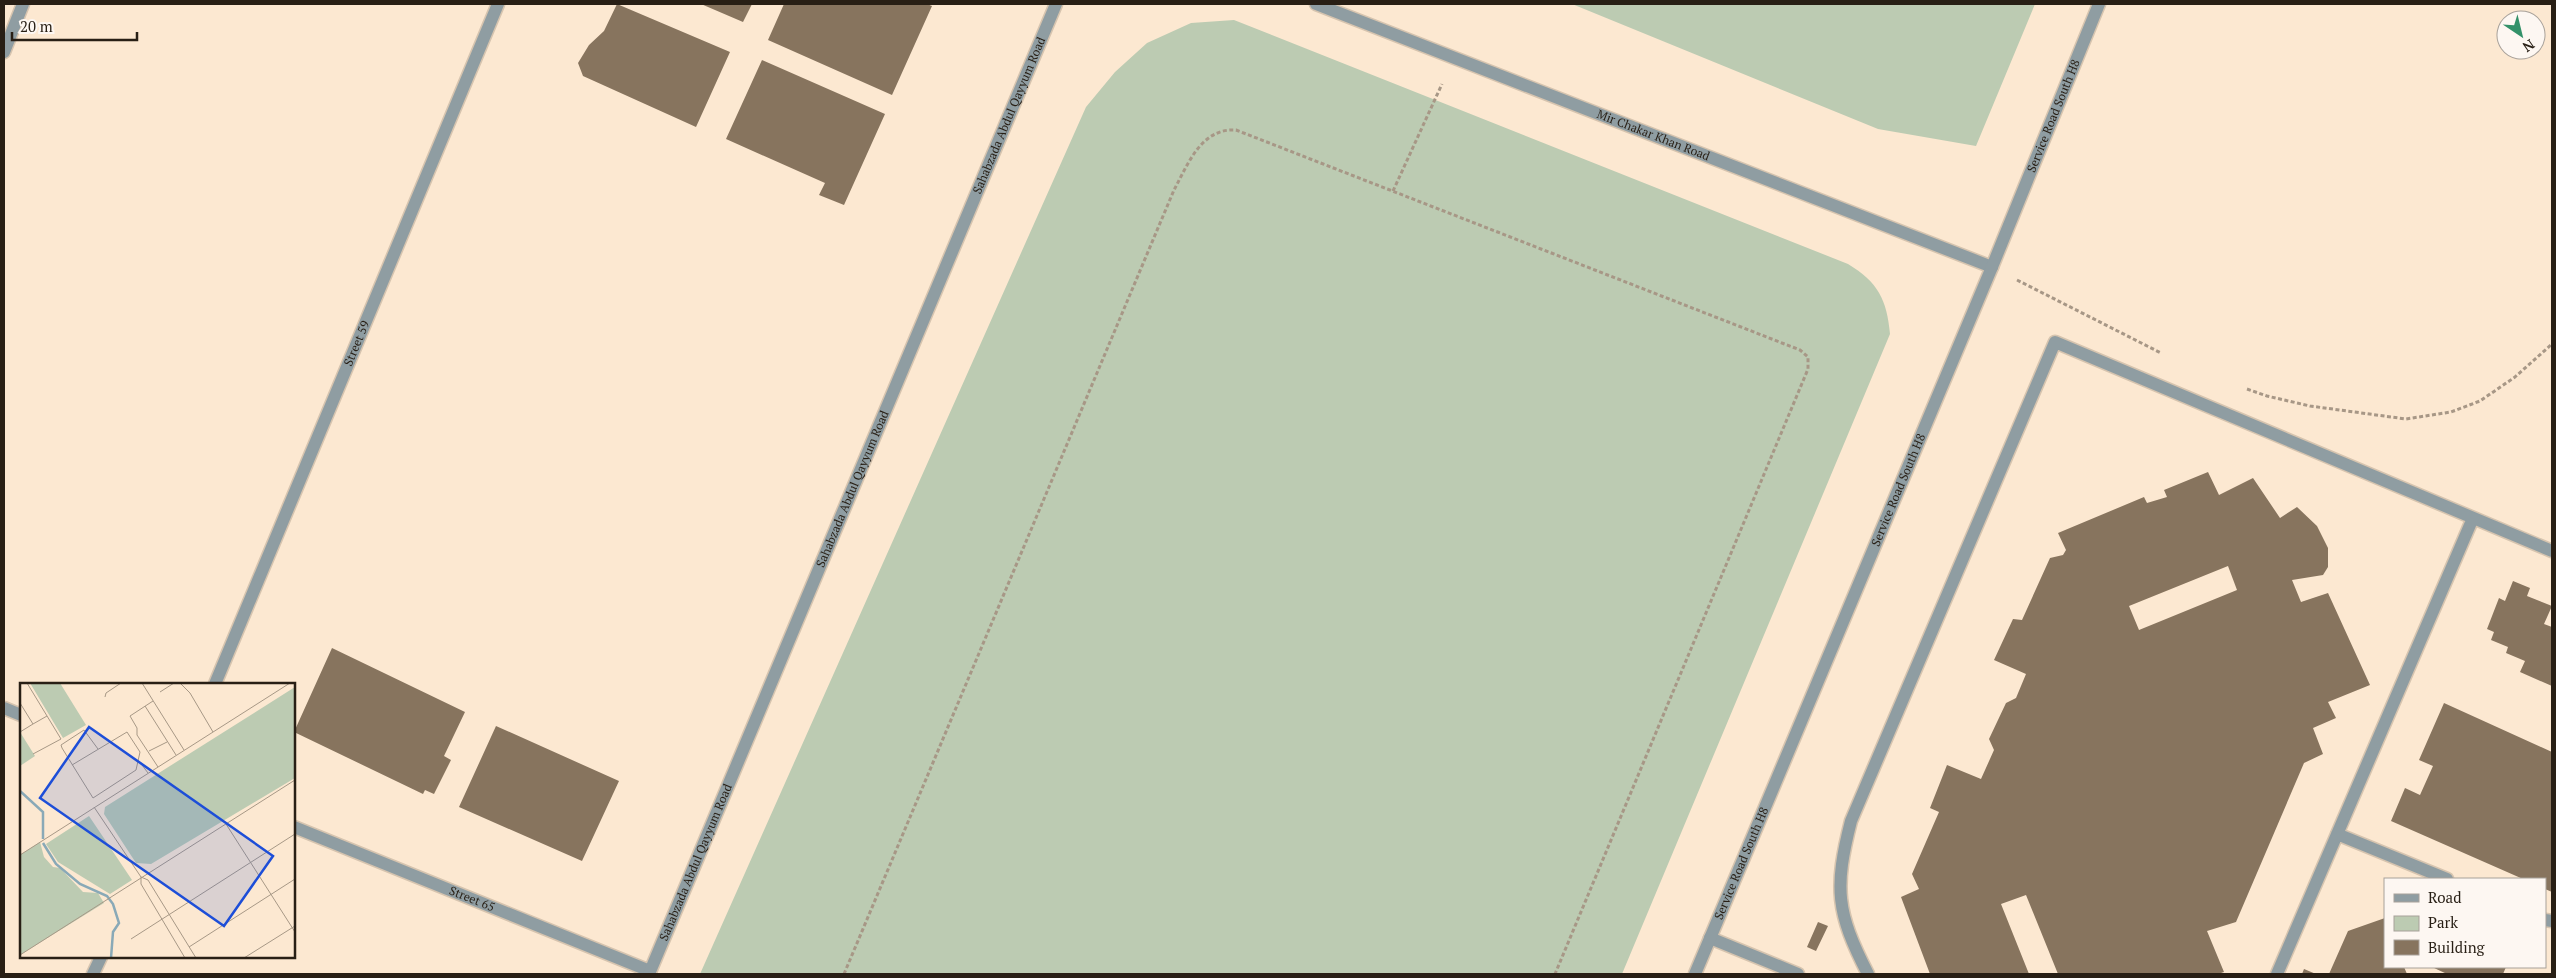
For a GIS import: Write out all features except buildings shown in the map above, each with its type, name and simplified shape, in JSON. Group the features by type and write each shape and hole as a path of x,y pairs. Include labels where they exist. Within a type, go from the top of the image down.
{"street":[{"path":"4,52 24,4"},
{"name":"Street 59","path":"215,683 498,4"},
{"name":"Sahabzada Abdul Qayyum Road","path":"649,973 1056,4"},
{"name":"Mir Chakar Khan Road","path":"1316,4 1992,267"},
{"name":"Service Road South H8","path":"1695,974 1992,267 2099,4"},
{"path":"1868,974 1843,914 1839,888 1841,860 1851,820 2055,342 2552,551"},
{"path":"2277,974 2473,518"},
{"path":"4,708 20,715"},
{"name":"Street 65","path":"295,827 649,973"},
{"path":"2337,834 2444,878"},
{"path":"1710,938 1798,974"},
{"path":"93,974 101,958"}],"path":[{"path":"1393,191 1454,59"},
{"path":"844,974 1174,190 1200,144 1213,134 1225,129 1236,130 1800,350 1808,358 1808,368 1804,378 1555,974"},
{"path":"1992,267 2163,354"},
{"path":"2242,387 2267,396 2310,406 2406,419 2451,412 2480,401 2515,377 2552,344"}],"green space":[{"path":"1572,4 2035,4 1976,146 1878,129"},
{"path":"1234,20 1848,264 1874,285 1883,302 1889,322 1890,334 1622,974 700,974 1086,107 1115,72 1147,43 1191,23"}]}
